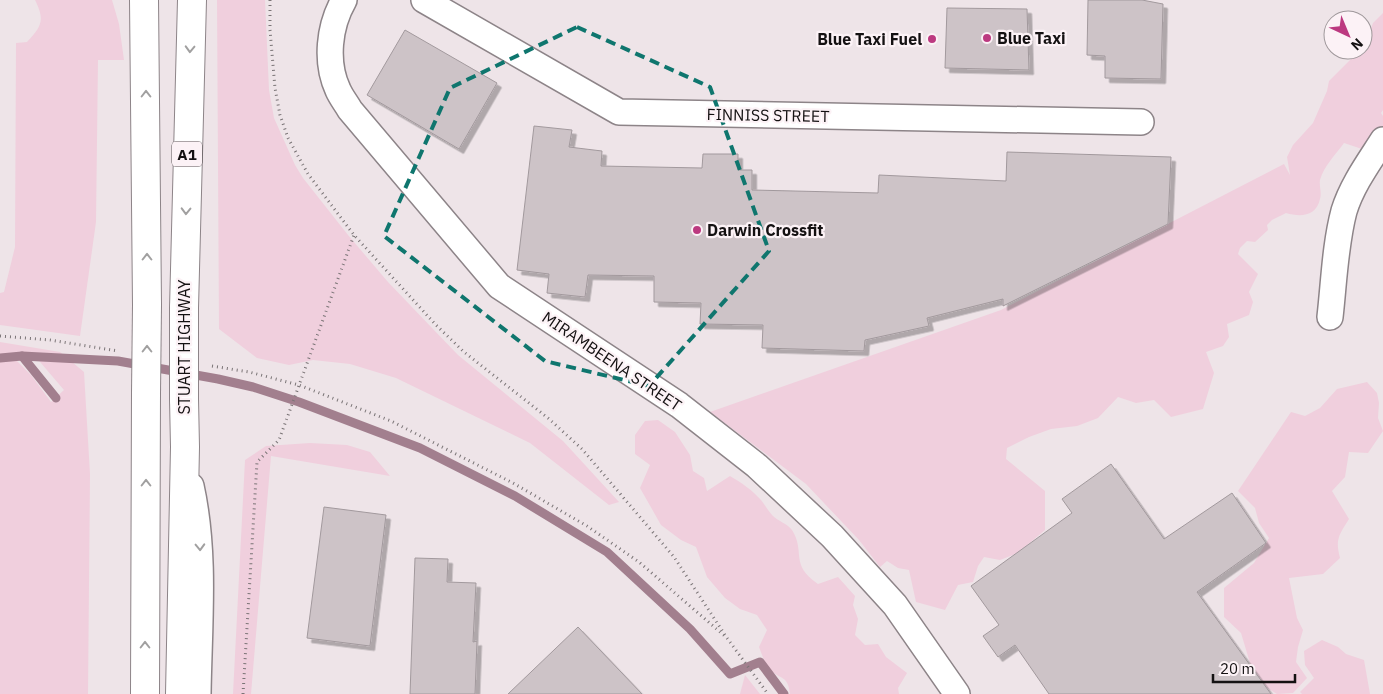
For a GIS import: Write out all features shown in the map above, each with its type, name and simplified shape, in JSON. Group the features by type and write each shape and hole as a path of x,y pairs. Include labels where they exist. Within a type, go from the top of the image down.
{"highway":[{"path":"144,0 147,305 145,694"},
{"name":"STUART HIGHWAY","path":"180,694 184,308 192,0"}],"street":[{"name":"MIRAMBEENA STREET","path":"344,0 333,29 330,55 332,73 338,89 350,110 499,286 679,406 757,466 832,536 894,605 957,694"},
{"name":"FINNISS STREET","path":"424,0 619,112 1142,122"},
{"path":"1330,317 1338,245 1345,210 1357,181 1383,140"},
{"path":"184,447 198,525 200,549 198,694"}],"path":[{"path":"270,0 270,30 275,88 280,115 288,138 308,174 354,235 464,352 548,418 582,449 674,557 727,638 768,694"},
{"path":"243,694 257,462 279,440 354,235"},
{"path":"0,336 50,340 126,353"},
{"path":"209,366 249,372 299,385 400,424 513,483 587,526 639,562 727,638"}],"highlighted area":[{"path":"577,27 710,87 769,251 649,386 545,361 384,236 450,88"}],"shaded area":[{"path":"35,0 112,0 119,24 124,60 98,60 96,222 80,336 0,325 0,293 4,292 15,247 16,43 27,42 39,27 41,18"},
{"path":"217,0 265,0 269,90 274,118 295,165 303,178 348,235 388,282 458,355 563,441 619,502 609,505 530,443 396,378 350,364 313,360 289,365 257,358 219,329"},
{"path":"1383,13 1383,110 1381,113 1383,116 1383,134 1362,149 1344,143 1327,165 1322,175 1320,180 1321,197 1315,209 1302,215 1286,213 1272,220 1267,225 1268,230 1255,242 1247,241 1240,248 1238,254 1258,274 1249,292 1253,302 1249,315 1227,324 1229,337 1223,346 1206,352 1214,373 1203,409 1171,417 1154,400 1136,403 1118,397 1098,418 1077,426 1051,429 1007,448 1006,459 1045,491 1045,530 1018,553 1000,560 984,557 978,566 973,582 958,585 945,610 916,602 909,570 898,568 887,561 880,567 859,540 806,484 710,412 1001,310 1284,164 1290,175 1287,157 1293,145 1313,123 1327,91 1329,81 1350,60 1373,60 1373,23"},
{"path":"0,342 60,352 84,372 90,474 88,694 0,694","holes":["12,356 35,356 64,390 51,402 31,375"]},
{"path":"1367,382 1377,393 1379,403 1378,418 1383,431 1368,453 1349,452 1345,477 1332,491 1349,519 1339,537 1340,558 1323,574 1289,578 1297,618 1303,630 1296,662 1307,678 1293,693 1277,694 1261,684 1253,673 1241,633 1224,617 1224,588 1254,563 1269,538 1259,523 1255,508 1238,491 1291,412 1305,416 1320,408 1337,389"},
{"path":"658,420 675,432 690,455 693,471 704,478 707,491 730,476 743,484 758,496 773,516 792,530 798,545 801,564 809,577 818,584 838,577 855,596 853,605 858,619 855,635 865,645 878,644 886,657 907,673 898,688 899,694 790,694 786,681 770,670 764,659 759,647 767,630 757,615 740,609 725,598 707,577 696,547 681,540 661,525 640,488 650,465 635,454 635,435 645,421"},
{"path":"310,443 347,445 370,452 390,476 271,456 251,694 233,694 245,460 266,446"},
{"path":"1322,640 1338,647 1346,654 1364,660 1370,694 1302,694 1300,692 1314,678 1305,665 1304,651"},
{"path":"745,675 760,694 740,694"}],"building":[{"path":"1088,0 1142,0 1163,4 1161,79 1105,78 1105,56 1087,55"},
{"name":"Blue Taxi","path":"947,8 1027,9 1029,70 945,68"},
{"path":"405,30 497,83 459,149 367,95"},
{"path":"534,126 572,130 569,147 602,151 601,166 702,168 703,154 738,154 738,170 752,170 752,190 878,193 879,175 1006,181 1007,152 1171,157 1168,224 1003,306 1003,299 927,318 929,326 865,340 864,351 762,348 763,325 700,324 701,303 654,302 654,276 588,275 585,297 547,293 549,274 517,270"},
{"path":"1111,464 1164,539 1232,493 1266,543 1197,592 1271,694 1049,694 1015,645 998,657 983,636 999,625 971,586 1072,513 1062,499"},
{"path":"324,507 386,515 370,646 307,638"},
{"path":"415,558 448,559 447,582 476,583 473,642 477,641 475,694 410,694"},
{"path":"578,627 642,694 508,694"}],"waterway":[{"path":"22,356 56,398"},
{"path":"0,358 22,356 118,361 218,379 253,387 299,402 420,448 515,496 607,552 690,629 730,674 760,662 784,694"}],"place":[{"name":"Blue Taxi","path":"987,38"},
{"name":"Blue Taxi Fuel","path":"932,39"},
{"name":"Darwin Crossfit","path":"697,230"}]}
